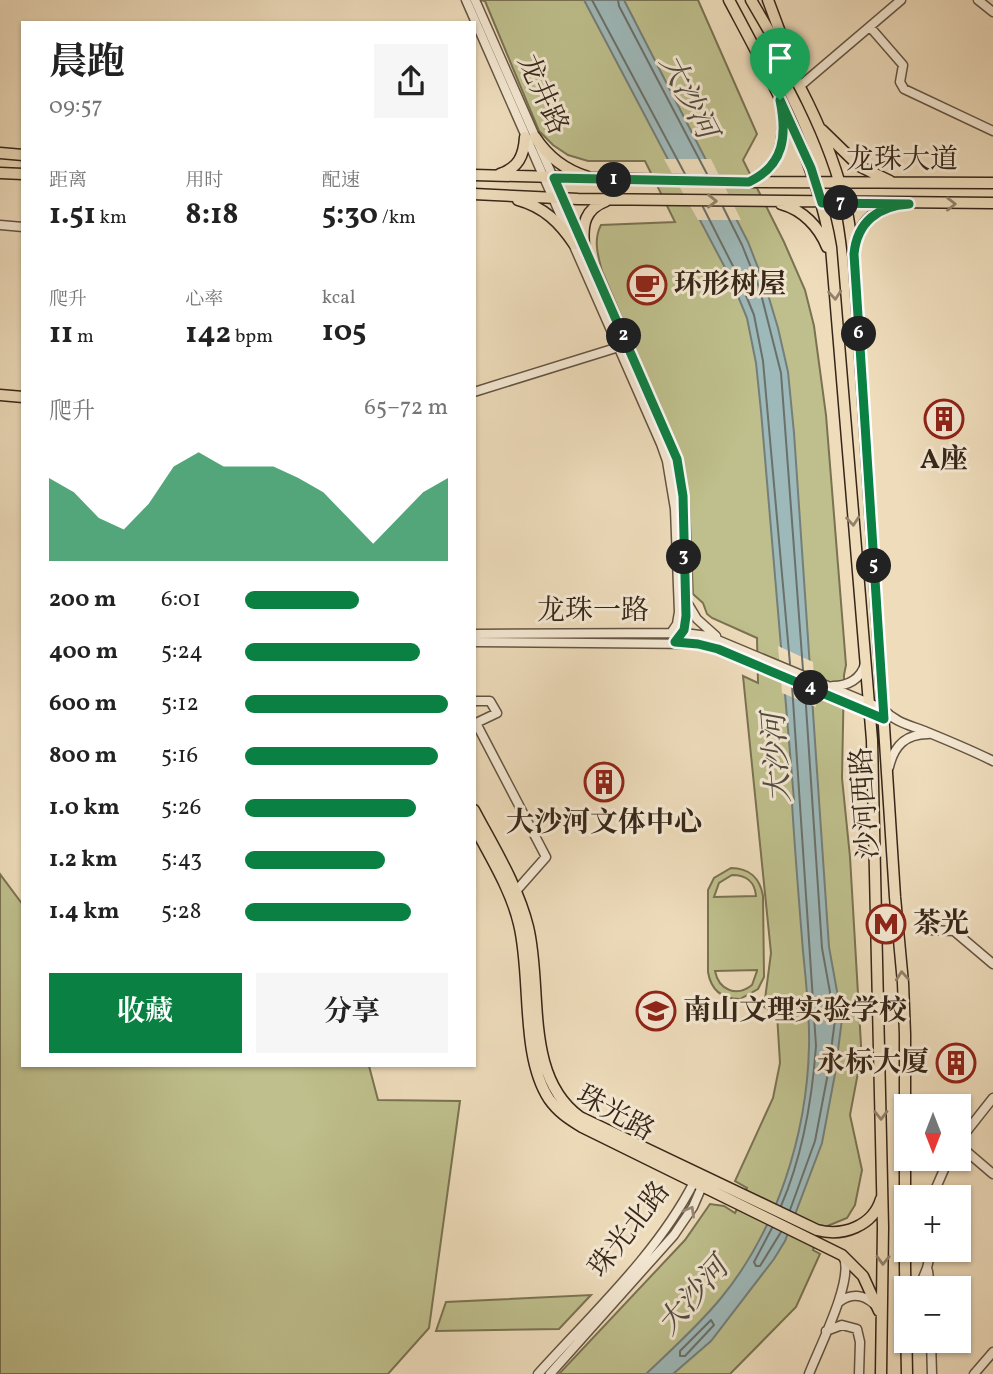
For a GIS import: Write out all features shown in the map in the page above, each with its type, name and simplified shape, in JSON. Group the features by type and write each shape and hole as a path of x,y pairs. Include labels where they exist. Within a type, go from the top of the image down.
{"main road":[{"name":"沙河西路","path":"729,0 780,100 816,183 832,259 872,740 882,1194 881,1374"},
{"name":"沙河西路","path":"751,0 794,73 840,183 854,261 903,984 905,1094"},
{"path":"768,0 780,27 794,73"},
{"path":"749,182 766,173 780,153 783,127 780,100"},
{"path":"815,120 834,143 859,166 898,183"},
{"path":"492,176 515,167 530,137 558,163 595,179"},
{"path":"0,153 21,155"},
{"path":"0,173 21,174"},
{"name":"龙珠大道","path":"476,175 749,182 993,183"},
{"name":"龙珠大道","path":"476,194 558,198 993,204"},
{"path":"490,195 538,208 559,224 579,245"},
{"path":"579,245 586,218 596,206 614,199"},
{"path":"774,202 788,206 809,220 822,235 832,259"},
{"path":"854,261 857,238 869,218 884,209 909,204"},
{"path":"0,395 21,397"},
{"name":"珠光路","path":"476,814 516,891 531,943 547,1074 559,1098 580,1117 700,1182"},
{"name":"珠光路","path":"476,830 506,887 519,925 534,1059 548,1098 563,1115 582,1127 815,1235 842,1255 863,1276 880,1312"},
{"name":"沙河西路","path":"905,1171 906,1276"},
{"name":"珠光路","path":"815,1235 845,1232 865,1223 879,1206 882,1194"},
{"name":"沙河西路","path":"907,1353 907,1374"}],"street":[{"name":"龙井路","path":"466,0 476,21"},
{"name":"龙井路","path":"475,0 530,137"},
{"path":"800,86 901,0"},
{"path":"978,0 993,12"},
{"name":"龙井路","path":"476,21 677,459 683,496 686,596 686,623 683,633"},
{"path":"870,27 903,65 900,82 904,89 993,131"},
{"path":"0,225 21,227"},
{"name":"龙井路","path":"624,346 661,444 670,479 675,509 679,612 673,637"},
{"path":"476,391 624,346"},
{"path":"686,596 695,617 721,640"},
{"name":"龙珠一路","path":"476,634 673,637 718,649 869,708 993,761"},
{"name":"龙珠一路","path":"476,642 702,634 827,685 869,708"},
{"path":"827,685 850,683 861,673 865,664"},
{"path":"476,701 490,701 497,713 476,723 546,857 516,891"},
{"path":"887,773 892,755 901,742 914,735 931,734"},
{"path":"928,930 954,931 993,964"},
{"path":"971,1127 993,1098"},
{"path":"971,1154 993,1174"},
{"name":"珠光北路","path":"538,1374 655,1244 700,1182"},
{"name":"珠光北路","path":"550,1374 674,1235 693,1207 700,1182"},
{"path":"809,1374 846,1280 846,1264 842,1255"},
{"path":"924,1276 928,1262"},
{"path":"927,1268 928,1276"},
{"path":"837,1304 846,1297 858,1296 869,1300 880,1312"},
{"name":"珠光路","path":"880,1312 882,1326"},
{"path":"826,1331 842,1325 857,1329 860,1342 859,1374"},
{"path":"974,1374 993,1352"},
{"path":"932,1353 932,1374"}],"green space":[{"path":"478,0 698,0 757,134 743,160 805,290 814,326 826,415 846,665 842,778 850,857 861,1045 850,1115 862,1170 855,1205 847,1218 820,1229 813,1250 820,1254 796,1307 730,1374 559,1374 685,1240 710,1204 724,1206 735,1213 747,1188 735,1181 773,1098 780,1063 777,1014 764,1007 771,953 743,676 758,683 757,638 712,618 707,614 703,603 693,594 689,498 680,454 602,271 598,254 597,236 601,225 675,222 645,161 588,161 568,155 539,131 485,1"},
{"path":"731,868 743,870 753,875 762,890 764,977 758,989 740,999 718,992 708,972 708,890 714,878","holes":["732,875 749,880 756,896 714,897 719,883","757,970 752,985 740,991 725,987 720,983 715,971"]},
{"path":"0,874 21,902 21,1067 369,1067 378,1100 460,1101 429,1328 388,1374 0,1374"},
{"path":"591,1295 559,1329 436,1331 446,1302"}],"water":[{"path":"584,0 624,0 748,242 778,328 788,372 794,433 829,947 842,1019 822,1143 785,1241 711,1341 673,1374 646,1374 704,1318 741,1271 773,1212 785,1180 795,1147 807,1080 808,1011 794,840 794,800 761,411 756,363 747,318 731,279"}],"pier":[{"path":"664,159 711,159 741,220 698,220"},
{"path":"778,646 813,662 816,707 782,693"}],"place":[{"name":"环形树屋","path":"647,285"},
{"name":"A座","path":"944,419"},
{"name":"大沙河文体中心","path":"604,782"},
{"name":"茶光","path":"886,924"},
{"name":"南山文理实验学校","path":"656,1011"},
{"name":"永标大厦","path":"956,1063"}],"route":[{"path":"780,100 811,168 822,203 909,204 884,209 869,218 859,233 854,254 884,719 718,649 675,642 681,636 686,623 683,496 677,459 554,178 749,182 766,173 780,153 783,127 780,100"}],"water label":[{"name":"大沙河","path":"687,97"},
{"name":"大沙河","path":"778,758"},
{"name":"大沙河","path":"694,1297"}]}
